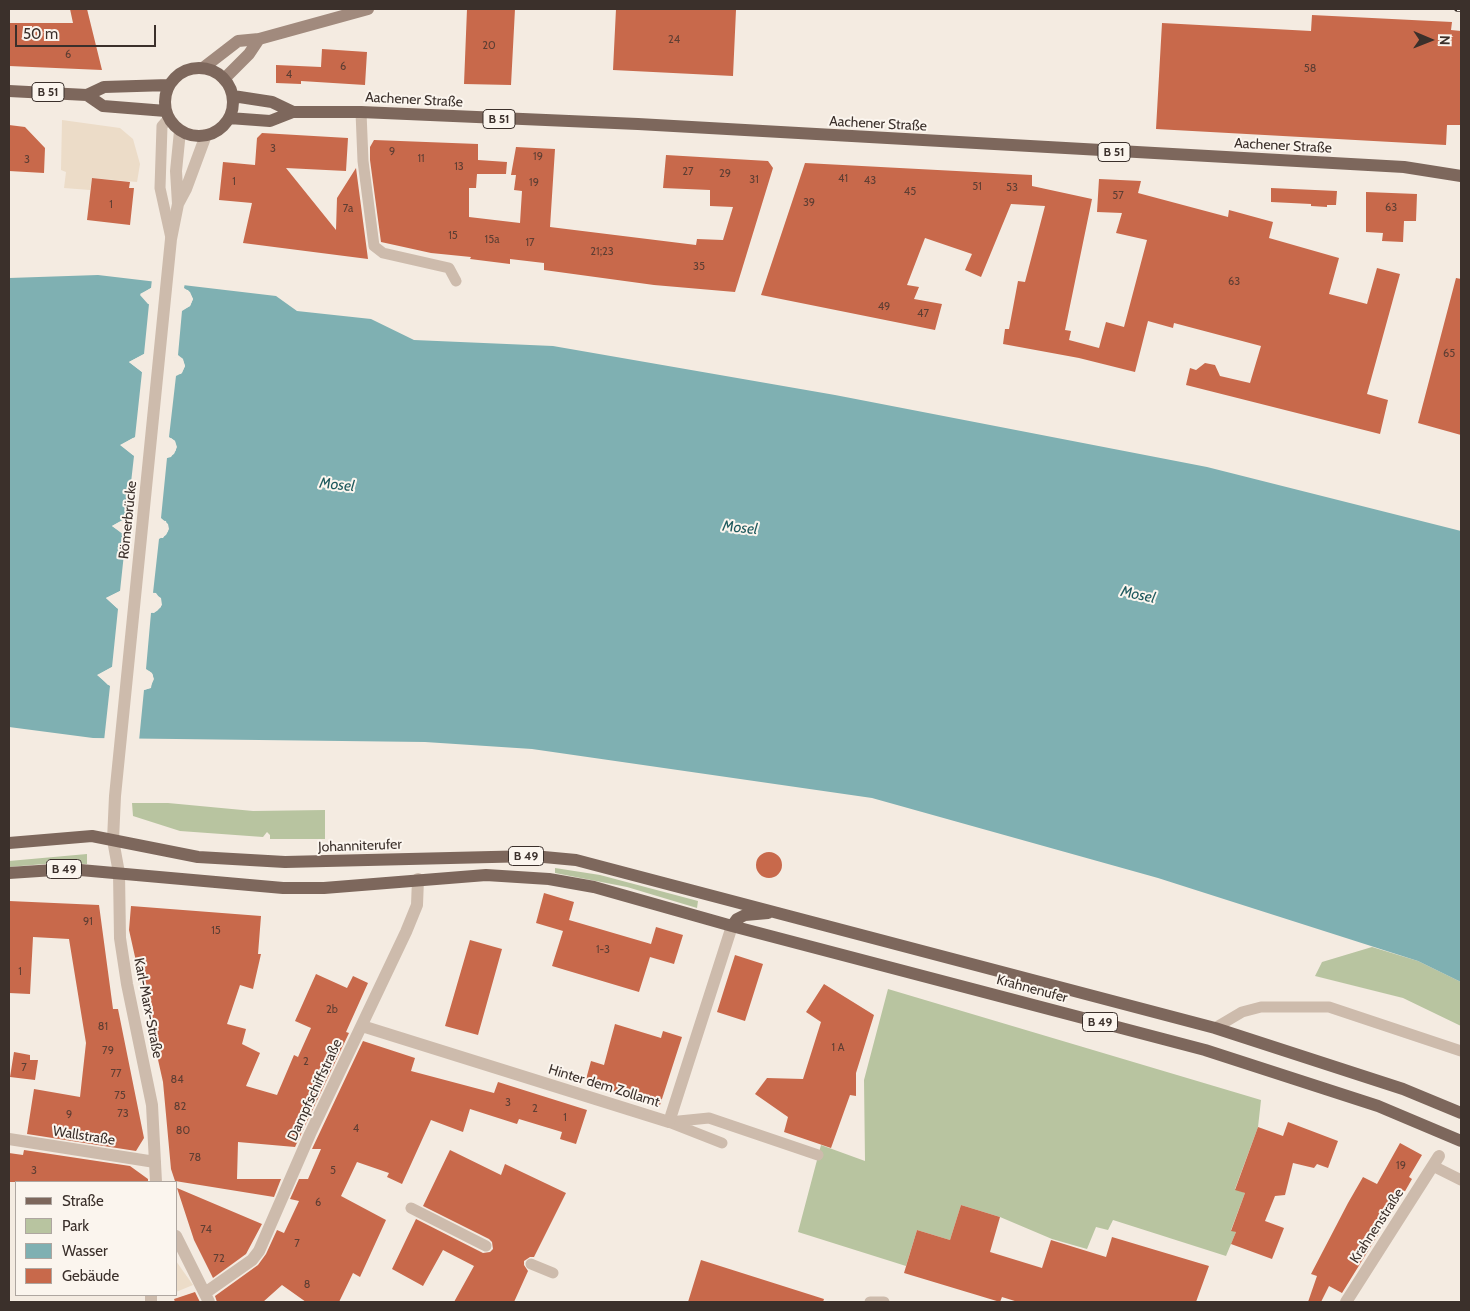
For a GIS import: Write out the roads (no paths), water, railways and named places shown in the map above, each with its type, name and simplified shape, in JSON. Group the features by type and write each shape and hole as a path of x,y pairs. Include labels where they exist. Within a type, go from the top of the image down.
{"main road":[{"path":"203,68 218,74 224,79 233,96 229,118 220,129 206,135 193,136 180,131 167,114 165,98 169,85 183,71 203,68"},
{"name":"B 51","path":"9,91 86,95 104,87 169,85"},
{"name":"B 51","path":"86,95 103,106 167,114"},
{"name":"Aachener Straße","path":"233,96 272,102 293,112"},
{"name":"Aachener Straße","path":"229,118 270,121 293,112 360,112 638,124 1404,168 1461,176"},
{"name":"Johanniterufer","path":"9,843 92,836 198,858 320,862 532,856 576,860 710,895"},
{"path":"399,859 409,865 418,879"},
{"name":"B 49","path":"9,873 69,869 283,888 324,888 418,879"},
{"name":"Krahnenufer","path":"418,879 486,875 549,879 629,895 732,926 1205,1050 1378,1106 1461,1141"},
{"name":"Krahnenufer","path":"710,895 1215,1028 1403,1088 1461,1113"},
{"path":"732,926 737,920 749,914 784,914"}],"street":[{"path":"203,68 230,45 238,41 259,39 368,9"},
{"path":"224,79 249,54 259,39"},
{"name":"Römerbrücke","path":"113,840 115,801 171,239 178,204 176,171 180,131"},
{"name":"Römerbrücke","path":"178,204 186,189 206,135"},
{"name":"Karl-Marx-Straße","path":"113,840 119,873 120,938 152,1105 156,1181"},
{"name":"Dampfschiffstraße","path":"207,1298 252,1260 259,1251 310,1134 417,905 419,894 418,879"},
{"name":"Hinter dem Zollamt","path":"362,1026 669,1122 732,926"},
{"name":"Wallstraße","path":"9,1139 155,1162"},
{"name":"Krahnenstraße","path":"1346,1302 1436,1161"},
{"path":"178,1240 207,1298"}],"lane":[{"path":"360,112 363,162 374,246 384,253 449,268 456,281"},
{"path":"167,114 162,126 160,179 171,239"},
{"path":"1215,1028 1242,1012 1261,1007 1329,1007 1461,1051"},
{"path":"669,1122 709,1118 818,1155"},
{"path":"669,1122 722,1144"},
{"name":"Krahnenstraße","path":"1436,1161 1461,1180"},
{"path":"411,1208 486,1246"},
{"path":"531,1264 553,1273"},
{"path":"870,1302 884,1302"}],"water":[{"name":"Mosel","path":"98,275 276,296 297,311 371,319 414,340 553,346 835,395 1207,467 1461,531 1461,982 1418,961 1158,878 872,798 532,749 425,742 93,738 9,727 9,278","holes":["151,288 188,290 193,299 190,306 182,310 148,304 140,295","144,354 182,358 185,366 181,374 142,372 129,362","133,438 171,438 175,441 176,450 171,457 133,455 121,445","126,518 166,521 168,531 163,538 124,535 112,526","120,591 156,593 161,600 161,607 154,613 117,608 106,598","112,667 149,671 153,675 151,688 144,690 108,685 98,675"]}]}
